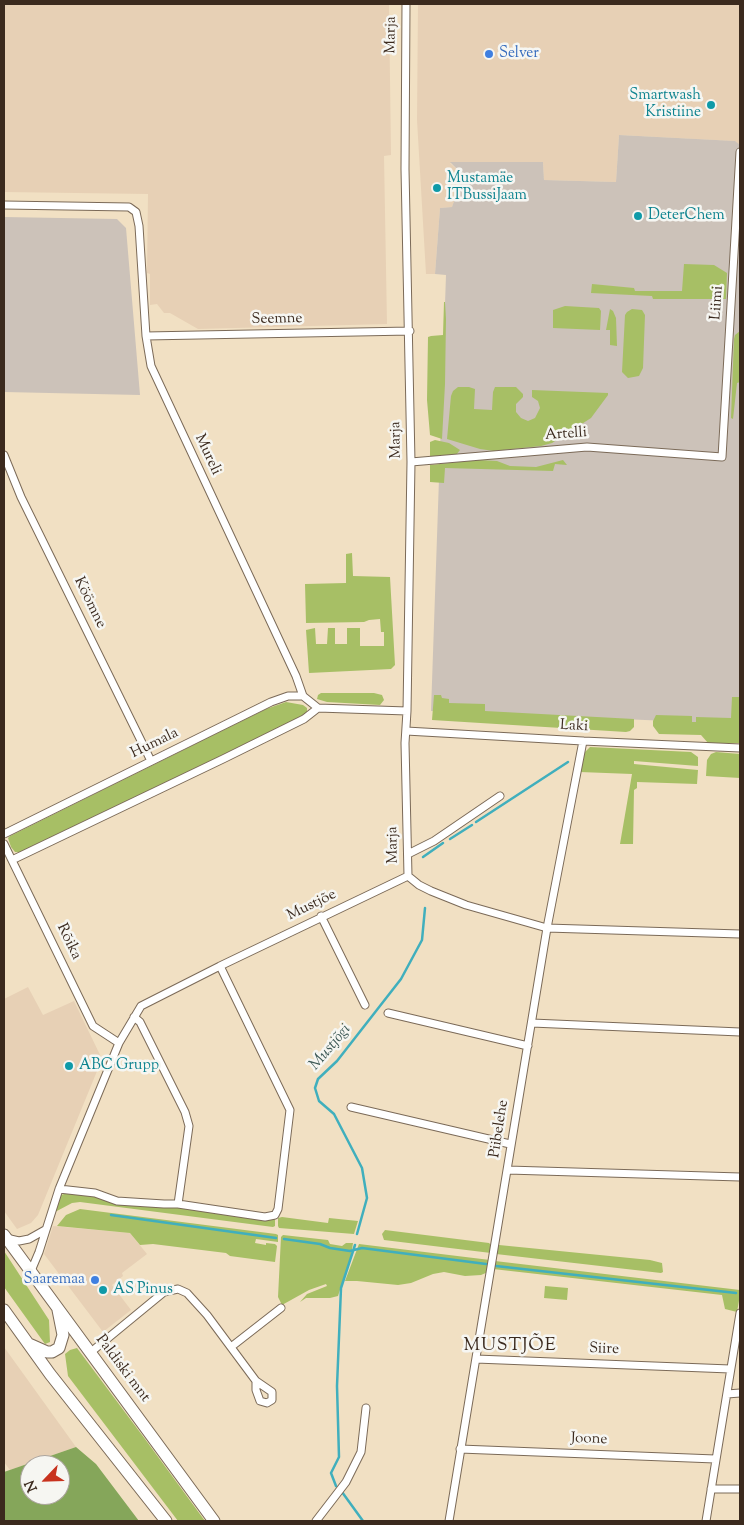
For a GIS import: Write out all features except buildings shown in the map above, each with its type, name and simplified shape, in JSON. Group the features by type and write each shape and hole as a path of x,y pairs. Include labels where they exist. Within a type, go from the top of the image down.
{"main road":[{"name":"Paldiski mnt","path":"5,1236 214,1521"},
{"path":"28,1343 47,1352 52,1352 59,1348 63,1335 57,1307"},
{"path":"4,1310 166,1521"}],"street":[{"name":"Marja","path":"406,4 405,168 410,331 411,462 406,731 408,876"},
{"name":"Liimi","path":"722,457 740,152"},
{"name":"Mureli","path":"4,205 129,207 136,212 139,226 146,336 151,366 296,676 303,696"},
{"name":"Seemne","path":"146,336 410,331"},
{"name":"Artelli","path":"411,462 587,447 722,457"},
{"name":"Köömne","path":"4,455 21,497 151,761"},
{"name":"Humala","path":"4,834 271,702 288,696 303,696"},
{"path":"303,696 318,708 407,711"},
{"path":"12,860 290,726 304,719 318,708"},
{"name":"Laki","path":"406,731 740,748"},
{"name":"Piibelehe","path":"449,1521 547,928 583,741"},
{"path":"408,854 434,841 500,796"},
{"name":"Rõika","path":"4,844 93,1026 119,1043"},
{"path":"408,876 419,885 449,898 547,928 740,934"},
{"name":"Mustjõe","path":"31,1271 59,1189 119,1043 141,1006 321,916 408,876"},
{"path":"321,916 365,1005"},
{"path":"59,1189 95,1193 117,1201 178,1204 265,1217 276,1216 290,1110 220,966"},
{"path":"388,1013 528,1046"},
{"path":"134,1017 140,1022 185,1112 189,1126 178,1204"},
{"path":"532,1023 740,1032"},
{"path":"351,1107 510,1144"},
{"path":"508,1170 740,1177"},
{"path":"5,1236 19,1241 29,1239 45,1230"},
{"path":"91,1352 164,1292 178,1289 187,1293 232,1347 256,1380"},
{"path":"232,1347 281,1308"},
{"path":"706,1521 740,1313"},
{"name":"Siire","path":"476,1359 730,1369"},
{"path":"727,1394 740,1394"},
{"path":"316,1521 346,1482 361,1452 366,1408"},
{"name":"Joone","path":"460,1448 715,1459"},
{"path":"711,1489 740,1489"}],"shaded area":[{"path":"4,4 389,4 391,155 384,156 387,324 198,329 170,313 164,313 157,304 150,305 150,274 147,273 148,194 4,192"},
{"path":"418,4 740,4 740,145 734,141 619,135 616,182 544,180 543,162 450,163 463,175 452,207 440,208 435,274 426,274 417,120"},
{"path":"619,135 735,141 740,145 740,724 431,711 446,275 435,274 440,208 452,207 463,175 450,162 543,162 544,180 616,182"},
{"path":"4,217 117,219 126,228 140,395 4,392"},
{"path":"28,987 43,1015 74,1001 102,1059 38,1215 31,1223 17,1229 4,1211 4,999"},
{"path":"53,1226 130,1233 147,1254 122,1273 123,1276 112,1285 131,1310 103,1332 44,1254"},
{"path":"4,1347 76,1447 53,1455 20,1455 20,1467 10,1470 4,1462"}],"green space":[{"path":"684,264 714,265 727,273 726,299 653,299 652,296 591,293 592,284 634,288 635,291 682,291"},
{"path":"444,302 446,319 442,439 430,435 427,400 428,337 443,335"},
{"path":"565,306 599,308 601,311 600,330 553,328 553,310"},
{"path":"610,309 616,318 617,346 610,345 610,330 606,330"},
{"path":"632,309 642,310 645,315 643,368 639,376 628,378 622,372 625,315"},
{"path":"740,331 740,382 737,383 733,419 731,418 734,339 735,335"},
{"path":"458,387 475,389 474,409 492,410 495,387 516,387 523,394 523,397 516,404 516,412 521,418 528,421 535,418 540,408 538,401 532,397 532,390 608,393 608,395 591,418 552,443 494,451 480,449 447,439 451,396"},
{"path":"435,440 449,443 460,450 456,455 452,456 430,456 430,442"},
{"path":"479,460 497,461 510,466 536,467 563,460 567,465 555,464 553,471 445,468 444,483 430,482 430,465"},
{"path":"352,553 353,576 390,577 395,665 391,669 309,673 306,630 315,628 316,644 327,644 328,628 335,628 335,644 347,644 347,628 360,628 360,646 384,646 384,632 381,632 380,619 364,622 306,623 305,584 346,583 346,554"},
{"path":"321,693 374,693 382,695 384,700 380,705 327,702 317,699"},
{"path":"434,695 441,695 442,698 449,699 449,703 485,704 485,711 634,719 634,727 626,732 432,720"},
{"path":"732,697 740,697 740,743 708,743 701,735 659,734 653,726 656,715 692,716 692,722 696,722 696,717 731,718"},
{"path":"286,702 303,705 307,708 307,713 71,830 21,852 15,852 11,847 8,838 10,836 266,709"},
{"path":"590,747 691,752 698,757 698,766 634,761 634,764 698,770 697,784 637,782 637,788 634,790 633,844 620,844 632,774 580,772 584,753"},
{"path":"716,752 740,754 740,778 706,776 707,760 711,754"},
{"path":"67,1193 264,1219 275,1218 275,1226 80,1202 72,1203 55,1212 61,1195"},
{"path":"80,1209 276,1234 278,1235 278,1242 256,1239 255,1243 275,1244 277,1246 275,1262 230,1256 226,1253 153,1244 140,1245 130,1233 57,1226 66,1215"},
{"path":"278,1218 328,1223 329,1218 358,1221 354,1234 279,1228"},
{"path":"385,1230 489,1243 491,1245 491,1253 384,1240 382,1234"},
{"path":"283,1235 328,1240 330,1244 342,1246 346,1243 353,1243 351,1256 338,1296 306,1298 300,1302 307,1294 327,1286 326,1284 309,1290 282,1305 278,1297 281,1237"},
{"path":"359,1244 490,1260 488,1272 481,1275 465,1276 444,1272 433,1274 411,1283 398,1285 345,1281"},
{"path":"499,1245 650,1260 662,1263 663,1272 496,1254"},
{"path":"4,1251 49,1320 50,1342 45,1344 4,1287"},
{"path":"495,1261 740,1290 740,1295 737,1312 725,1309 722,1295 493,1269"},
{"path":"545,1286 568,1288 567,1300 544,1298"},
{"path":"77,1348 205,1521 178,1521 68,1376 65,1354"},
{"path":"76,1447 96,1464 139,1521 4,1521 4,1472 20,1466 20,1505 70,1505 70,1455 53,1455"}],"waterway":[{"path":"476,822 568,762"},
{"path":"450,839 472,825"},
{"path":"423,857 443,843"},
{"name":"Mustjõgi","path":"357,1234 367,1198 362,1168 334,1114 319,1101 315,1088 318,1079 337,1061 401,979 422,940 425,908"},
{"path":"111,1215 276,1238"},
{"path":"284,1239 320,1244 330,1248 350,1251 362,1248 486,1264"},
{"name":"Mustjõgi","path":"336,1486 331,1473 339,1457 337,1386 341,1288 355,1245"},
{"path":"496,1266 736,1293"},
{"name":"Mustjõgi","path":"342,1492 363,1521"}],"place":[{"name":"Selver","path":"489,54"},
{"name":"Smartwash Kristiine","path":"711,105"},
{"name":"Mustamäe ITBussiJaam","path":"437,188"},
{"name":"DeterChem","path":"638,216"},
{"name":"ABC Grupp","path":"69,1066"},
{"name":"Saaremaa","path":"95,1280"},
{"name":"AS Pinus","path":"103,1290"}],"district":[{"name":"MUSTJÕE","path":"510,1347"}]}
